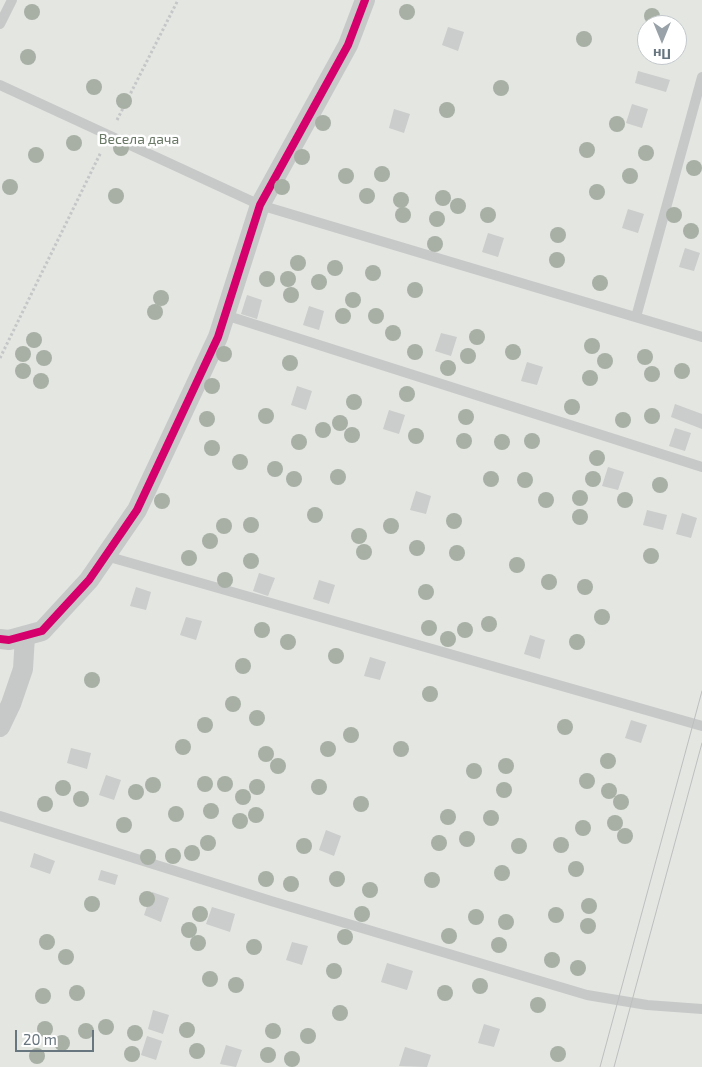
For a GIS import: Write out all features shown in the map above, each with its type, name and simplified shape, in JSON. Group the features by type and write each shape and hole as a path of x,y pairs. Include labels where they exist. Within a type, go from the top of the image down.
{"street":[{"path":"0,638 10,640 42,632 89,580 137,510 218,337 260,205 348,45 365,0"},
{"path":"0,727 11,704 23,669 25,636"}],"lane":[{"path":"0,24 12,0"},
{"path":"636,317 702,76"},
{"path":"0,85 260,205 702,337"},
{"path":"226,315 702,467"},
{"path":"106,556 702,726"},
{"path":"0,816 271,902 587,995 647,1006 702,1009"}],"path":[{"path":"0,358 109,135 178,0"}],"green space":[{"name":"Весела дача","path":"0,0 702,0 702,1067 0,1067"}],"building":[{"path":"448,27 464,32 458,51 442,45"},
{"path":"638,71 670,80 666,92 635,83"},
{"path":"632,104 648,109 642,128 626,123"},
{"path":"394,109 410,114 404,133 389,128"},
{"path":"628,209 644,214 638,233 622,228"},
{"path":"488,233 504,238 498,257 482,252"},
{"path":"685,248 700,253 694,271 679,267"},
{"path":"247,295 262,300 257,319 241,314"},
{"path":"309,306 324,311 319,330 303,325"},
{"path":"441,333 457,337 451,356 435,351"},
{"path":"527,362 543,367 537,385 521,381"},
{"path":"297,386 312,391 306,410 291,405"},
{"path":"675,404 702,414 702,429 671,417"},
{"path":"389,410 405,415 399,434 383,429"},
{"path":"675,428 691,433 685,451 669,446"},
{"path":"608,467 624,472 618,490 602,486"},
{"path":"416,491 431,496 426,514 410,510"},
{"path":"647,510 667,515 663,530 643,525"},
{"path":"682,513 697,518 691,538 676,534"},
{"path":"259,573 275,578 268,596 253,591"},
{"path":"319,580 335,585 329,604 313,599"},
{"path":"136,587 151,592 146,610 130,606"},
{"path":"186,617 202,621 196,640 180,635"},
{"path":"530,635 545,640 540,659 524,654"},
{"path":"370,657 386,662 380,680 364,676"},
{"path":"631,720 647,725 641,743 625,738"},
{"path":"71,748 91,753 87,769 67,763"},
{"path":"106,775 121,780 114,800 99,795"},
{"path":"326,830 341,836 334,856 319,850"},
{"path":"34,853 55,861 50,874 30,867"},
{"path":"101,870 118,875 115,885 98,880"},
{"path":"152,892 169,898 161,922 144,915"},
{"path":"212,907 235,914 230,932 206,924"},
{"path":"292,942 308,946 302,965 286,960"},
{"path":"387,963 413,971 407,990 381,982"},
{"path":"153,1010 169,1015 163,1034 148,1029"},
{"path":"484,1024 500,1029 494,1047 478,1043"},
{"path":"147,1036 162,1041 156,1060 141,1055"},
{"path":"226,1045 242,1050 236,1067 220,1064"},
{"path":"405,1047 431,1055 427,1067 399,1066"}],"tram line":[{"path":"600,1067 702,691"},
{"path":"614,1067 702,743"}],"cycle path":[{"path":"0,639 9,640 42,631 89,580 137,510 218,337 260,205 348,45 365,0"}]}
